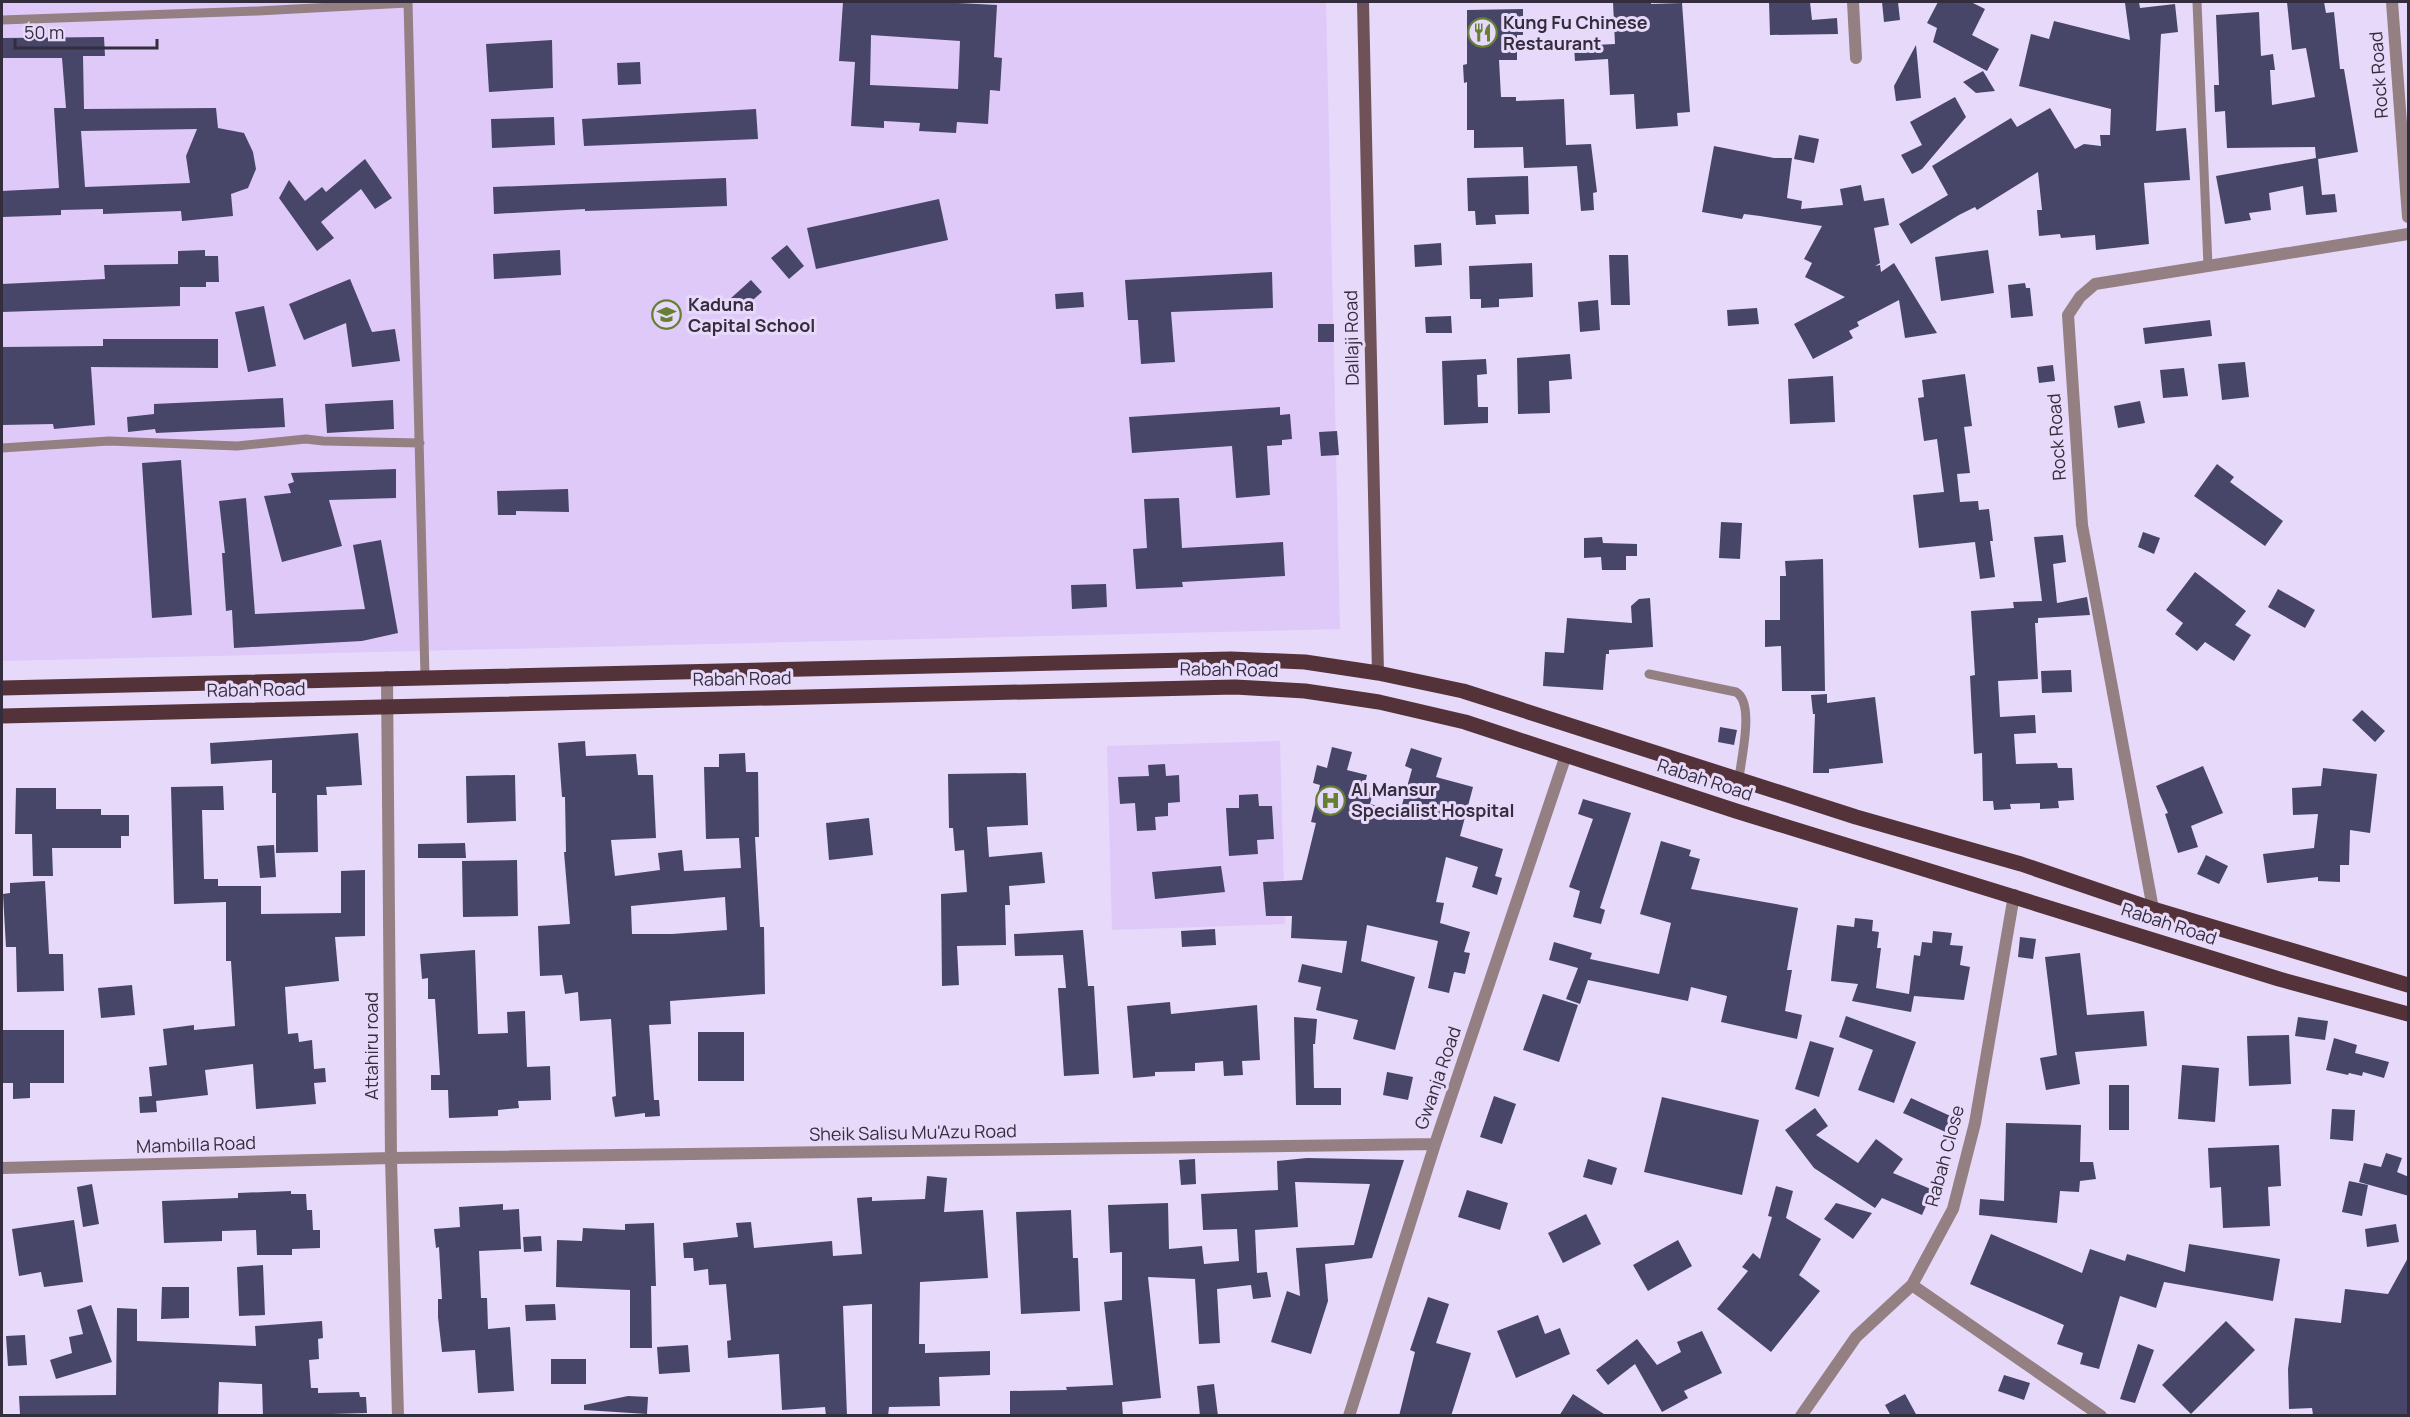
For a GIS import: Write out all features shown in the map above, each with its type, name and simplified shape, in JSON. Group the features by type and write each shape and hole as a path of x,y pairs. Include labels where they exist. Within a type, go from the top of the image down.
{"main road":[{"name":"Rabah Road","path":"2,688 425,676 1231,659 1305,662 1463,691 1739,779 2020,864 2153,909 2409,985"},
{"name":"Rabah Road","path":"2,716 1235,687 1305,691 1378,702 1465,722 1736,811 2014,895 2279,979 2409,1014"}],"street":[{"name":"Dallaji Road","path":"1363,2 1378,674"},
{"path":"1853,2 1856,58"},
{"name":"Rock Road","path":"2392,2 2409,217"},
{"name":"Rock Road","path":"2153,909 2082,525 2068,315 2080,297 2095,284 2409,234"},
{"name":"Attahiru road","path":"387,677 391,1158 398,1416"},
{"name":"Gwanja Road","path":"1349,1416 1435,1144 1566,754"},
{"name":"Rabah Close","path":"1801,1416 1856,1337 1912,1285 1953,1209 1975,1123 2014,895"},
{"name":"Sheik Salisu Mu'Azu Road","path":"391,1158 1435,1144"},
{"name":"Mambilla Road","path":"2,1168 391,1158"},
{"path":"1912,1285 2101,1416"}],"lane":[{"path":"2,20 259,6 408,2 425,676"},
{"path":"2197,2 2208,266"},
{"path":"2,448 109,441 237,446 306,438 323,441 420,443"},
{"path":"1649,674 1742,695 1747,708 1739,779"}],"shaded area":[{"name":"Kaduna Capital School","path":"2,2 1326,2 1340,629 2,661"},
{"path":"1280,741 1285,924 1112,930 1107,746"}],"building":[{"path":"843,2 938,2 997,5 994,57 1002,58 1000,91 990,90 988,124 957,122 956,133 919,131 920,123 884,121 884,128 851,126 855,62 839,61","holes":["871,35 960,41 958,89 870,85"]},
{"path":"1613,2 1682,3 1690,112 1677,113 1678,126 1636,129 1634,94 1610,95 1608,59 1575,61 1574,46 1615,44"},
{"path":"1769,2 1810,2 1812,20 1837,18 1838,34 1770,35"},
{"path":"1882,2 1898,2 1900,20 1884,22"},
{"path":"1938,2 1971,2 1985,9 1972,35 1999,49 1987,71 1933,42 1937,28 1927,23"},
{"path":"2139,2 2140,8 2175,4 2178,32 2161,34 2156,131 2186,128 2190,180 2144,183 2149,244 2096,250 2095,235 2061,238 2060,234 2039,236 2037,210 2042,210 2038,172 1977,210 1975,207 1959,215 1911,244 1899,224 1948,195 1932,166 2011,118 2017,127 2050,108 2075,149 2084,144 2101,146 2100,135 2110,135 2111,109 2019,86 2031,34 2049,39 2054,21 2130,40 2125,3"},
{"path":"2287,2 2324,2 2326,13 2334,12 2340,69 2344,69 2358,152 2318,159 2322,195 2335,194 2337,212 2306,215 2303,186 2269,193 2271,210 2249,213 2251,220 2225,224 2216,176 2316,158 2315,147 2227,148 2225,111 2215,112 2214,85 2219,85 2216,15 2259,12 2261,56 2273,54 2275,70 2270,70 2272,105 2315,97 2306,48 2292,50"},
{"path":"1523,9 1523,35 1517,35 1517,60 1499,60 1501,97 1516,97 1516,101 1564,99 1566,145 1591,144 1597,192 1593,193 1594,210 1581,211 1577,166 1524,168 1523,147 1474,148 1474,130 1467,130 1467,82 1464,83 1463,65 1467,64 1467,10"},
{"path":"104,37 105,56 83,56 84,109 216,108 218,128 244,133 253,152 256,169 248,188 231,194 233,216 182,221 181,211 103,214 103,209 61,210 61,215 2,217 2,191 59,188 54,108 66,108 62,58 2,58 2,38","holes":["197,129 186,156 190,183 85,187 81,131"]},
{"path":"552,40 553,88 489,92 486,44"},
{"path":"1916,45 1921,98 1896,101 1894,86"},
{"path":"640,62 641,84 618,85 617,63"},
{"path":"1983,71 1995,91 1976,93 1963,82"},
{"path":"1955,97 1966,117 1922,169 1912,174 1901,155 1922,145 1910,122"},
{"path":"756,109 758,139 584,146 582,119"},
{"path":"554,117 555,145 492,148 491,119"},
{"path":"1799,135 1819,139 1814,163 1794,159"},
{"path":"1714,146 1774,158 1792,158 1787,198 1802,201 1801,209 1843,205 1840,189 1861,185 1864,201 1884,198 1889,225 1874,228 1880,263 1875,266 1880,265 1881,272 1894,263 1937,333 1905,338 1899,300 1857,322 1859,326 1849,331 1853,338 1813,359 1794,324 1845,297 1805,277 1812,263 1804,259 1822,226 1744,214 1742,219 1702,212"},
{"path":"365,159 392,198 375,209 361,189 321,222 334,238 317,251 279,198 289,180 305,201 322,187 326,192"},
{"path":"1528,176 1529,214 1495,215 1496,224 1476,225 1475,211 1468,211 1467,178"},
{"path":"726,178 727,206 585,211 585,209 494,214 493,187"},
{"path":"939,199 948,240 816,269 807,228"},
{"path":"1441,243 1442,265 1415,267 1414,245"},
{"path":"787,245 804,266 789,279 771,258"},
{"path":"205,250 205,256 218,256 219,282 206,282 206,287 180,287 180,306 2,312 2,284 105,279 104,265 178,264 178,251"},
{"path":"560,250 561,275 494,279 493,254"},
{"path":"1988,250 1994,293 1941,301 1935,257"},
{"path":"1609,255 1628,255 1630,305 1611,305"},
{"path":"1532,263 1533,297 1499,299 1499,307 1481,308 1481,299 1470,299 1469,266"},
{"path":"1272,272 1273,308 1171,312 1175,362 1141,364 1138,320 1128,320 1125,280"},
{"path":"350,279 372,332 395,329 400,361 352,367 346,323 304,340 289,304"},
{"path":"751,280 762,292 740,311 730,299"},
{"path":"2025,283 2026,288 2030,288 2033,316 2011,318 2008,285"},
{"path":"1083,292 1084,307 1056,309 1055,294"},
{"path":"1598,300 1600,330 1580,332 1578,302"},
{"path":"264,306 276,366 248,372 235,312"},
{"path":"1757,308 1759,324 1728,326 1727,310"},
{"path":"1451,316 1452,333 1426,333 1425,317"},
{"path":"2210,320 2212,336 2145,344 2143,328"},
{"path":"1318,324 1334,324 1334,342 1318,342"},
{"path":"103,339 218,339 218,368 91,367 95,425 54,429 53,424 2,425 2,347 103,346"},
{"path":"1570,354 1572,379 1549,381 1550,413 1518,414 1517,358"},
{"path":"1486,359 1487,374 1477,375 1478,407 1488,407 1488,423 1444,425 1442,361"},
{"path":"2245,362 2249,397 2222,400 2218,364"},
{"path":"2053,365 2055,381 2039,383 2037,367"},
{"path":"2184,368 2188,396 2163,398 2160,370"},
{"path":"1965,374 1972,426 1964,427 1970,473 1957,474 1960,502 1978,501 1979,510 1989,509 1993,541 1990,541 1995,577 1980,579 1975,542 1919,548 1913,495 1944,492 1937,439 1924,441 1918,398 1924,397 1922,380"},
{"path":"1833,376 1835,422 1790,424 1788,379"},
{"path":"283,398 285,427 156,433 155,429 128,432 127,417 154,414 154,404"},
{"path":"393,400 394,429 327,433 325,404"},
{"path":"2140,401 2145,423 2118,428 2114,406"},
{"path":"1280,407 1280,415 1290,414 1292,439 1282,440 1282,445 1267,446 1270,495 1236,498 1232,446 1132,453 1129,417"},
{"path":"1337,431 1339,455 1321,456 1319,432"},
{"path":"181,460 192,615 152,618 142,463"},
{"path":"2217,464 2234,477 2230,482 2283,521 2265,546 2194,496"},
{"path":"396,469 396,498 329,500 342,546 282,562 264,496 291,493 288,484 294,482 291,473"},
{"path":"568,489 569,512 516,511 516,515 498,515 497,491"},
{"path":"246,498 255,614 365,609 353,545 381,540 398,633 362,641 234,648 232,610 226,611 222,553 225,553 219,501"},
{"path":"1179,498 1182,548 1283,542 1285,576 1182,582 1183,587 1136,589 1133,549 1147,548 1144,499"},
{"path":"1721,522 1742,523 1740,559 1719,558"},
{"path":"2143,532 2160,538 2154,554 2138,547"},
{"path":"2063,535 2066,562 2053,564 2057,603 2087,597 2090,615 2038,618 2038,623 2035,623 2038,679 1998,681 2000,717 2035,715 2036,733 2014,734 2016,764 2057,763 2058,768 2072,768 2074,800 2058,801 2059,808 2040,809 2040,803 2010,804 2011,809 1994,810 1993,801 1983,801 1982,753 1974,754 1970,676 1975,675 1971,611 2014,608 2013,602 2042,601 2034,537"},
{"path":"1602,537 1603,543 1637,544 1637,556 1626,556 1626,570 1602,570 1601,557 1584,558 1584,538"},
{"path":"1823,559 1825,691 1782,691 1781,646 1765,647 1765,620 1780,620 1780,576 1786,576 1785,561"},
{"path":"2195,572 2246,611 2235,625 2251,635 2234,661 2205,642 2197,651 2175,634 2183,623 2166,610"},
{"path":"1106,584 1107,607 1072,609 1071,585"},
{"path":"2278,589 2315,610 2305,628 2268,607"},
{"path":"1650,598 1653,647 1609,650 1609,654 1606,654 1603,690 1543,686 1545,652 1564,653 1567,618 1632,623 1631,606 1639,599"},
{"path":"2071,670 2072,692 2042,693 2041,671"},
{"path":"1827,694 1827,703 1875,697 1883,763 1829,769 1829,773 1813,773 1815,714 1813,714 1811,695"},
{"path":"2362,710 2385,731 2375,742 2352,720"},
{"path":"1720,727 1737,730 1734,745 1718,742"},
{"path":"358,733 362,785 326,787 327,795 317,795 318,852 276,853 276,793 272,793 272,760 211,764 210,743"},
{"path":"585,741 586,756 636,754 638,775 653,775 656,838 611,840 615,876 660,870 658,853 682,850 684,871 741,868 739,838 706,839 704,767 719,767 719,754 745,753 746,772 758,772 759,837 755,837 760,927 764,927 765,994 670,1001 671,1024 649,1025 654,1100 659,1100 660,1116 645,1117 645,1113 615,1117 612,1097 616,1096 611,1019 580,1021 578,992 565,994 562,975 540,976 538,926 570,924 564,852 566,852 565,797 562,797 558,743","holes":["725,897 727,930 632,934 631,906"]},
{"path":"1332,747 1352,752 1347,770 1367,775 1363,790 1373,793 1370,804 1400,812 1412,769 1405,766 1411,748 1442,758 1436,777 1473,787 1460,836 1503,849 1495,876 1502,878 1497,895 1472,887 1478,867 1446,857 1436,902 1444,903 1440,923 1470,932 1464,952 1470,953 1465,974 1454,972 1449,993 1428,988 1438,941 1367,925 1361,961 1415,977 1395,1050 1353,1039 1358,1020 1316,1010 1321,987 1298,982 1302,964 1342,973 1347,941 1291,938 1292,916 1266,916 1263,882 1302,880 1316,823 1311,822 1320,785 1313,783 1317,765 1327,768"},
{"path":"1165,764 1166,776 1179,775 1180,802 1168,803 1168,816 1155,817 1156,830 1137,831 1135,803 1120,804 1118,777 1149,776 1148,765"},
{"path":"2203,766 2223,813 2191,826 2198,847 2178,853 2165,814 2168,813 2156,786"},
{"path":"2323,768 2377,774 2370,833 2350,830 2349,865 2340,865 2340,882 2318,881 2318,877 2267,883 2263,854 2314,848 2318,814 2293,815 2292,788 2321,786"},
{"path":"1026,773 1028,825 987,827 989,857 1042,852 1045,883 1009,886 1010,905 1005,905 1006,945 957,946 959,985 942,986 941,894 967,892 964,850 955,851 953,828 949,828 948,774"},
{"path":"515,775 516,821 467,823 466,776"},
{"path":"223,786 224,810 202,810 204,879 218,879 218,886 261,886 261,914 341,913 341,871 365,870 365,936 335,937 339,981 285,987 288,1034 298,1033 299,1042 312,1040 314,1069 325,1068 326,1082 314,1083 316,1104 256,1109 253,1064 205,1070 208,1095 156,1101 157,1112 140,1113 139,1097 152,1096 149,1067 167,1065 163,1029 194,1025 194,1030 235,1026 231,961 226,961 226,902 174,904 171,787"},
{"path":"16,788 56,788 56,809 101,809 101,815 129,815 129,836 121,836 121,848 52,848 53,876 33,876 32,834 15,834"},
{"path":"1258,794 1259,806 1272,806 1274,839 1257,840 1258,854 1229,856 1226,808 1239,808 1239,795"},
{"path":"1583,799 1631,813 1600,908 1605,910 1601,924 1573,917 1580,891 1569,887 1593,819 1578,814"},
{"path":"869,818 873,855 829,860 826,823"},
{"path":"1661,841 1691,850 1689,856 1700,859 1691,889 1798,908 1787,970 1792,970 1785,1011 1802,1015 1797,1039 1721,1022 1727,996 1691,987 1688,1001 1588,980 1580,1004 1566,999 1578,968 1549,960 1554,942 1592,953 1590,959 1659,974 1671,923 1640,914"},
{"path":"465,843 466,858 418,858 418,844"},
{"path":"274,845 276,877 260,878 257,846"},
{"path":"2206,855 2228,866 2219,884 2197,874"},
{"path":"517,860 518,916 463,917 462,861"},
{"path":"1221,866 1225,892 1155,899 1152,872"},
{"path":"45,881 49,954 63,954 64,991 17,992 16,947 6,947 3,894 10,893 10,883"},
{"path":"1855,918 1873,920 1872,931 1879,932 1877,948 1881,948 1876,988 1909,994 1914,955 1920,956 1922,942 1932,943 1933,931 1952,933 1950,945 1963,946 1960,965 1970,967 1964,1000 1914,996 1911,1012 1852,1001 1858,984 1831,981 1837,925 1854,927"},
{"path":"1215,929 1216,945 1182,947 1181,931"},
{"path":"1083,930 1088,986 1094,986 1099,1074 1064,1076 1058,988 1066,988 1063,955 1015,956 1014,934"},
{"path":"2020,937 2036,939 2033,959 2018,957"},
{"path":"475,950 478,1034 508,1033 507,1012 525,1011 527,1067 550,1066 551,1100 518,1101 519,1108 498,1110 498,1116 449,1118 448,1090 431,1090 431,1075 440,1075 435,999 428,999 428,978 422,979 420,954"},
{"path":"2080,953 2087,1015 2144,1011 2147,1046 2075,1052 2080,1084 2046,1090 2040,1058 2057,1055 2045,957"},
{"path":"132,985 135,1015 101,1018 98,988"},
{"path":"1543,994 1578,1005 1559,1062 1523,1050"},
{"path":"1170,1002 1171,1014 1257,1005 1260,1060 1242,1061 1243,1075 1224,1076 1223,1061 1195,1063 1195,1071 1155,1072 1155,1076 1133,1078 1127,1006"},
{"path":"1846,1016 1916,1042 1894,1103 1858,1090 1873,1050 1839,1037"},
{"path":"1294,1017 1317,1019 1315,1044 1313,1044 1314,1088 1341,1088 1341,1105 1296,1105"},
{"path":"2298,1017 2328,1021 2325,1040 2295,1036"},
{"path":"2,1030 64,1030 64,1083 30,1083 30,1098 13,1099 13,1083 2,1083"},
{"path":"698,1032 744,1032 744,1081 698,1081"},
{"path":"2289,1035 2291,1084 2249,1086 2247,1036"},
{"path":"2334,1038 2357,1045 2355,1053 2389,1062 2384,1078 2363,1072 2362,1076 2326,1070"},
{"path":"1810,1041 1834,1048 1819,1097 1795,1089"},
{"path":"2182,1065 2219,1068 2215,1122 2178,1119"},
{"path":"1387,1072 1413,1077 1408,1100 1383,1095"},
{"path":"2109,1085 2129,1085 2129,1130 2109,1130"},
{"path":"1494,1096 1516,1104 1502,1144 1480,1137"},
{"path":"1662,1097 1759,1120 1742,1195 1644,1172"},
{"path":"1911,1098 1957,1119 1950,1134 1903,1113"},
{"path":"1815,1108 1828,1126 1816,1135 1858,1163 1876,1139 1903,1159 1893,1173 1933,1190 1922,1215 1882,1198 1875,1208 1814,1168 1785,1130"},
{"path":"2332,1109 2355,1110 2353,1141 2330,1139"},
{"path":"2006,1123 2081,1125 2080,1162 2093,1162 2096,1179 2080,1181 2079,1192 2060,1191 2057,1223 1979,1215 1980,1199 2004,1201"},
{"path":"2279,1145 2281,1186 2268,1187 2270,1226 2223,1228 2221,1187 2210,1188 2208,1148"},
{"path":"2386,1153 2402,1158 2397,1172 2409,1177 2409,1196 2359,1182 2364,1163 2381,1167"},
{"path":"1307,1158 1404,1160 1372,1258 1325,1264 1328,1301 1311,1354 1271,1342 1287,1291 1300,1296 1296,1248 1354,1245 1370,1184 1295,1182 1298,1227 1255,1230 1257,1273 1267,1272 1271,1297 1253,1299 1251,1285 1217,1289 1220,1343 1199,1344 1195,1279 1148,1277 1161,1398 1122,1402 1123,1416 1010,1416 1010,1391 1067,1390 1066,1387 1113,1385 1104,1302 1122,1300 1122,1252 1110,1253 1108,1205 1168,1203 1169,1249 1202,1246 1204,1264 1239,1261 1237,1229 1203,1230 1201,1194 1278,1190 1277,1161"},
{"path":"1195,1159 1196,1184 1181,1185 1179,1160"},
{"path":"1588,1159 1617,1168 1612,1185 1583,1177"},
{"path":"927,1176 947,1178 944,1212 983,1210 988,1278 920,1282 919,1344 925,1344 925,1353 990,1351 990,1375 939,1377 940,1406 889,1407 888,1416 872,1416 872,1304 843,1306 847,1416 826,1416 825,1407 782,1410 779,1354 728,1358 727,1341 731,1340 726,1284 709,1285 708,1269 694,1271 693,1258 684,1258 683,1243 738,1237 736,1223 751,1222 754,1248 832,1241 833,1256 862,1254 857,1198 872,1197 872,1201 925,1199"},
{"path":"2349,1181 2368,1185 2362,1216 2342,1212"},
{"path":"92,1184 99,1224 83,1227 77,1187"},
{"path":"1776,1186 1793,1191 1786,1218 1821,1239 1799,1275 1820,1291 1771,1352 1717,1309 1748,1271 1742,1267 1753,1253 1760,1259 1772,1217 1768,1216"},
{"path":"1467,1190 1508,1203 1500,1230 1458,1217"},
{"path":"291,1191 291,1194 306,1194 307,1210 312,1210 313,1230 320,1230 320,1248 292,1249 292,1255 257,1255 256,1230 222,1231 222,1241 164,1243 162,1201 238,1198 238,1193"},
{"path":"1836,1203 1872,1213 1853,1239 1824,1219"},
{"path":"503,1204 503,1210 519,1209 521,1249 479,1251 481,1298 487,1298 488,1329 510,1327 514,1391 478,1393 475,1350 442,1352 438,1317 438,1299 442,1299 439,1247 436,1248 434,1229 460,1227 459,1207"},
{"path":"1071,1210 1073,1258 1078,1258 1080,1311 1021,1314 1016,1212"},
{"path":"1586,1214 1601,1244 1563,1263 1548,1233"},
{"path":"74,1220 83,1282 44,1287 41,1272 19,1276 12,1229"},
{"path":"654,1223 656,1286 651,1286 652,1348 630,1348 630,1290 556,1287 557,1240 582,1241 583,1228 625,1230 625,1224"},
{"path":"2396,1224 2399,1242 2367,1247 2365,1229"},
{"path":"1991,1234 2082,1273 2090,1249 2125,1261 2127,1254 2185,1272 2189,1244 2280,1259 2273,1301 2164,1282 2156,1308 2120,1296 2099,1369 2080,1364 2083,1353 2057,1344 2064,1325 1970,1284"},
{"path":"541,1236 542,1251 524,1252 523,1237"},
{"path":"1678,1240 1692,1266 1648,1291 1633,1265"},
{"path":"2409,1256 2407,1416 2313,1415 2312,1408 2289,1409 2288,1369 2295,1318 2341,1323 2345,1289 2388,1294"},
{"path":"263,1265 265,1315 239,1316 237,1267"},
{"path":"162,1287 189,1287 189,1318 161,1319"},
{"path":"1428,1297 1449,1304 1436,1343 1471,1353 1451,1416 1399,1416 1415,1352 1410,1350"},
{"path":"555,1304 556,1320 526,1321 525,1305"},
{"path":"91,1305 112,1362 56,1379 50,1360 72,1353 69,1337 83,1334 77,1310"},
{"path":"117,1308 137,1309 137,1341 256,1346 255,1326 322,1321 323,1338 318,1339 319,1359 309,1360 311,1388 318,1388 318,1393 359,1392 360,1397 366,1397 367,1413 263,1416 262,1384 219,1382 218,1416 20,1415 19,1396 116,1395"},
{"path":"1538,1315 1545,1334 1560,1328 1570,1354 1516,1378 1497,1331"},
{"path":"2226,1321 2255,1350 2191,1414 2162,1385"},
{"path":"1702,1331 1722,1373 1684,1391 1688,1398 1662,1412 1635,1364 1608,1385 1596,1370 1637,1339 1657,1365 1681,1352 1677,1342"},
{"path":"25,1335 27,1365 8,1366 6,1336"},
{"path":"2138,1344 2154,1350 2135,1403 2120,1399"},
{"path":"688,1345 690,1372 659,1374 657,1347"},
{"path":"551,1359 586,1359 586,1384 551,1384"},
{"path":"2004,1375 2030,1383 2024,1400 1998,1391"},
{"path":"1214,1384 1218,1416 1200,1416 1197,1386"},
{"path":"1573,1394 1607,1416 1559,1416"},
{"path":"1905,1394 1917,1416 1891,1416 1885,1405"},
{"path":"628,1396 648,1397 647,1414 584,1410 584,1405"}],"place":[{"name":"Kung Fu Chinese Restaurant","path":"1482,33"},
{"name":"Kaduna Capital School","path":"667,315"},
{"name":"Al Mansur Specialist Hospital","path":"1330,800"}]}
